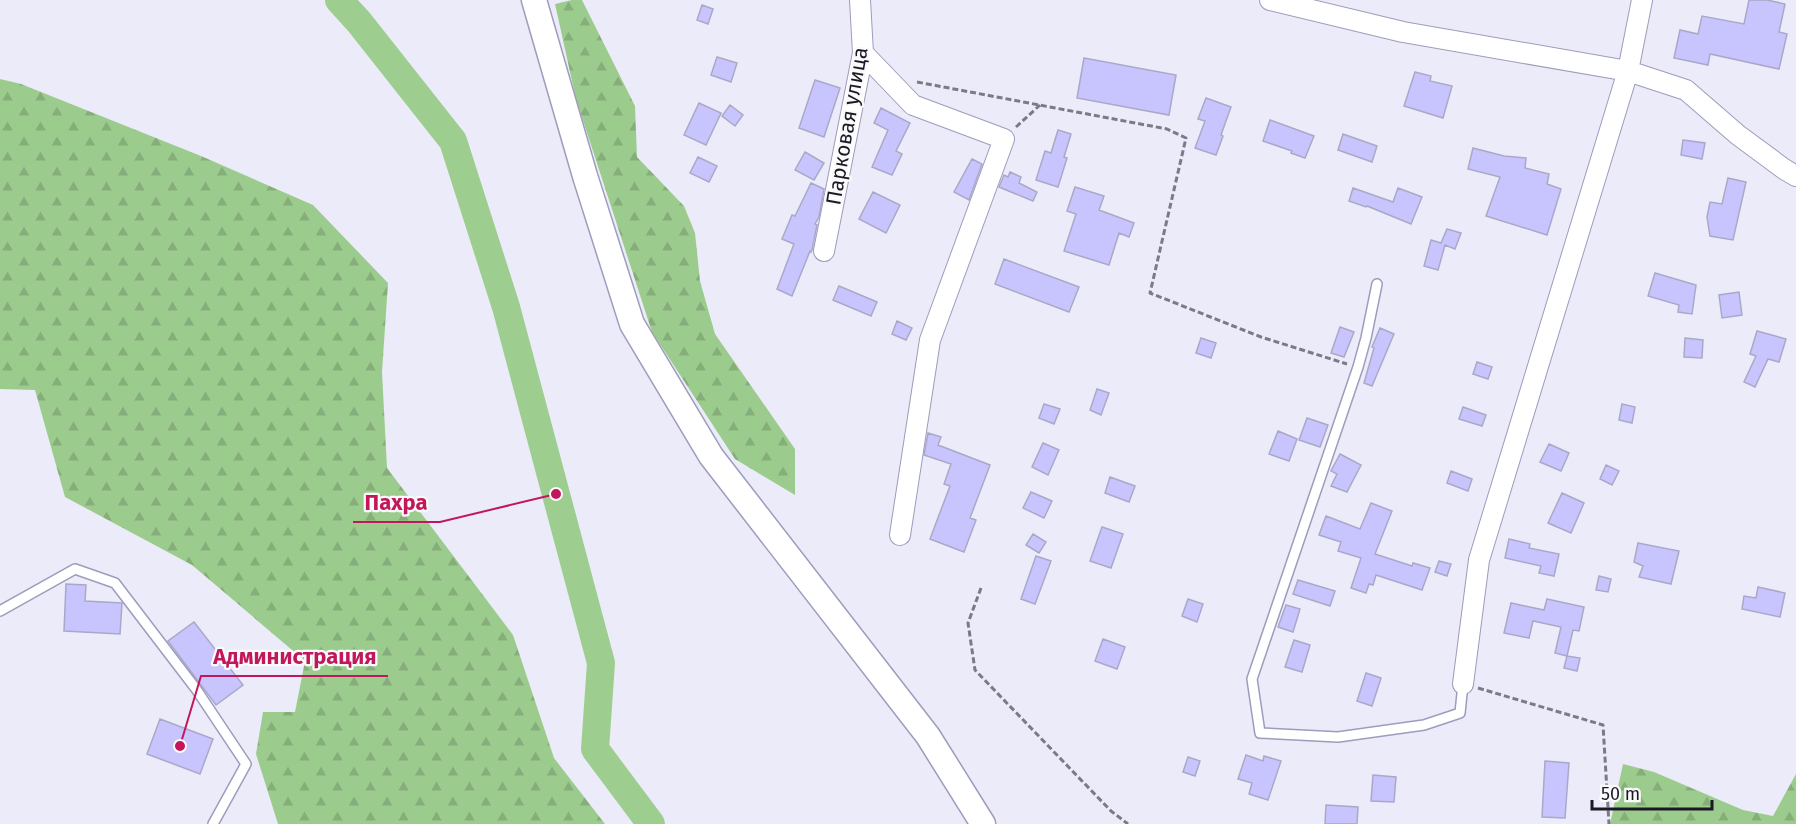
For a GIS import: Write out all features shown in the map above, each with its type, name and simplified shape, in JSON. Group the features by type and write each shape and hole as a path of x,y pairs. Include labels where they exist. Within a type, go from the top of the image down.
{"street":[{"path":"534,0 585,176 632,324 711,456 928,736 983,824"},
{"name":"Парковая улица","path":"824,251 863,53 860,0"},
{"path":"1270,0 1403,32 1628,71 1686,90 1738,135 1796,176"},
{"path":"1463,684 1479,560 1628,71 1642,0"},
{"path":"863,53 913,105 1004,139 930,340 900,536"}],"lane":[{"path":"1377,284 1358,367 1252,679 1260,733 1338,737 1424,725 1460,713 1463,684"},
{"path":"0,611 75,569 115,583 196,689 246,764 213,824"}],"path":[{"path":"885,76 1167,129 1186,138 1150,293 1261,337 1358,367"},
{"path":"1004,139 1040,104"},
{"path":"981,588 968,623 975,670 1111,810 1128,824"},
{"path":"1463,684 1603,725 1609,824"}],"green space":[{"path":"582,0 635,106 637,157 684,206 695,233 700,281 715,334 795,449 795,495 735,459 652,332 576,99 555,4"},
{"path":"0,79 21,84 201,156 313,205 388,283 382,372 387,468 513,635 554,758 605,824 278,824 256,754 263,712 295,712 305,661 192,565 65,497 35,390 0,389"},
{"path":"1623,764 1654,772 1743,810 1773,816 1796,774 1796,824 1610,824"}],"building":[{"path":"1749,0 1767,0 1785,4 1779,32 1787,34 1779,69 1710,54 1708,65 1674,58 1680,30 1698,34 1702,16 1744,24"},
{"path":"702,5 713,9 708,24 697,20"},
{"path":"717,57 737,63 731,82 711,75"},
{"path":"1084,58 1176,75 1169,115 1077,98"},
{"path":"1415,72 1431,76 1430,81 1452,86 1443,118 1404,106"},
{"path":"815,80 840,88 824,137 799,128"},
{"path":"1206,98 1231,107 1216,155 1195,148 1205,121 1198,119"},
{"path":"699,103 721,113 706,145 684,135"},
{"path":"730,105 743,115 735,126 722,116"},
{"path":"881,108 910,123 896,151 902,154 892,175 872,167 888,130 874,123"},
{"path":"1270,120 1314,136 1305,158 1263,141"},
{"path":"1058,130 1071,134 1064,157 1067,158 1058,187 1036,180 1045,151 1051,153"},
{"path":"1343,134 1377,146 1372,162 1338,150"},
{"path":"1683,140 1705,143 1702,159 1681,155"},
{"path":"1473,148 1504,156 1526,158 1525,168 1549,174 1547,184 1561,189 1547,235 1486,216 1500,177 1468,169"},
{"path":"805,152 824,163 814,180 795,170"},
{"path":"698,157 717,166 709,182 690,173"},
{"path":"972,159 982,164 969,200 954,192"},
{"path":"1010,172 1021,177 1019,183 1037,192 1033,201 999,187 1004,175 1008,177"},
{"path":"1728,178 1746,182 1733,240 1710,236 1707,217 1710,202 1722,204"},
{"path":"811,183 824,189 819,217 815,224 817,225 812,250 792,296 777,289 794,244 782,239 792,215 795,216"},
{"path":"1075,187 1104,196 1099,210 1134,223 1129,237 1119,233 1109,265 1064,251 1076,214 1067,211"},
{"path":"1353,188 1393,202 1398,188 1422,197 1411,224 1349,201"},
{"path":"873,192 900,205 886,233 859,219"},
{"path":"1447,229 1461,233 1455,249 1445,245 1438,270 1424,266 1431,240 1441,243"},
{"path":"1004,259 1079,287 1069,312 995,284"},
{"path":"1655,273 1696,285 1692,314 1678,312 1679,305 1648,296"},
{"path":"839,286 877,302 871,316 833,300"},
{"path":"1739,292 1742,315 1722,318 1719,295"},
{"path":"897,321 912,328 906,340 892,334"},
{"path":"1340,327 1354,332 1344,357 1331,353"},
{"path":"1380,328 1394,334 1372,386 1364,383 1374,348 1372,347"},
{"path":"1757,331 1786,339 1779,362 1768,359 1755,387 1744,382 1756,356 1750,354"},
{"path":"1201,338 1216,343 1211,358 1196,353"},
{"path":"1685,338 1703,340 1702,358 1684,357"},
{"path":"1477,362 1492,367 1488,379 1473,374"},
{"path":"1097,389 1109,393 1101,415 1090,410"},
{"path":"1044,404 1060,409 1054,424 1039,418"},
{"path":"1622,404 1635,407 1632,423 1619,420"},
{"path":"1463,407 1486,415 1482,426 1459,419"},
{"path":"1307,418 1328,425 1320,447 1299,440"},
{"path":"1278,431 1297,439 1289,461 1269,454"},
{"path":"928,433 941,437 938,445 990,465 970,518 976,520 964,552 930,539 950,486 944,484 951,464 924,455"},
{"path":"1043,443 1059,450 1048,475 1032,467"},
{"path":"1549,444 1569,453 1561,471 1540,462"},
{"path":"1340,454 1361,465 1347,492 1331,486 1337,474 1331,471"},
{"path":"1606,465 1619,471 1612,485 1600,479"},
{"path":"1451,471 1472,479 1468,491 1447,483"},
{"path":"1110,477 1135,486 1129,502 1105,493"},
{"path":"1031,492 1052,501 1044,518 1023,508"},
{"path":"1562,493 1584,503 1571,533 1548,523"},
{"path":"1371,503 1392,511 1375,554 1412,566 1413,563 1430,568 1422,590 1376,575 1373,585 1369,584 1366,593 1351,588 1361,558 1338,551 1341,542 1319,535 1326,516 1360,529"},
{"path":"1102,527 1123,534 1111,568 1090,561"},
{"path":"1033,534 1046,542 1039,553 1026,545"},
{"path":"1509,539 1530,544 1529,548 1559,554 1554,576 1539,573 1541,566 1505,558"},
{"path":"1638,543 1679,551 1671,584 1639,577 1643,566 1634,562"},
{"path":"1036,556 1051,561 1035,604 1021,599"},
{"path":"1439,561 1451,564 1447,576 1435,572"},
{"path":"1599,576 1611,579 1608,592 1596,590"},
{"path":"1298,580 1335,591 1330,606 1293,594"},
{"path":"66,584 86,585 85,601 122,603 120,634 64,631"},
{"path":"1758,587 1785,593 1780,617 1742,609 1744,596 1756,598"},
{"path":"1188,599 1203,604 1197,622 1182,616"},
{"path":"1547,599 1584,607 1579,631 1573,630 1567,656 1555,653 1561,627 1533,621 1529,638 1504,633 1511,603 1544,610"},
{"path":"1286,605 1300,609 1293,632 1278,627"},
{"path":"194,622 243,685 216,705 168,641"},
{"path":"1103,639 1125,647 1117,669 1095,661"},
{"path":"1294,640 1310,645 1302,672 1285,667"},
{"path":"1567,656 1580,658 1577,671 1564,668"},
{"path":"1366,673 1381,678 1372,706 1357,701"},
{"path":"160,719 213,739 200,774 147,754"},
{"path":"1246,755 1263,761 1264,756 1281,761 1268,800 1249,794 1252,783 1238,779"},
{"path":"1188,757 1200,761 1195,776 1183,772"},
{"path":"1545,761 1569,763 1565,818 1542,817"},
{"path":"1373,775 1396,777 1394,802 1371,801"},
{"path":"1326,805 1358,807 1357,824 1325,824"}],"waterway":[{"path":"339,0 453,141 506,307 601,663 595,749 651,824"}],"place":[{"name":"Пахра","path":"556,494"},
{"name":"Администрация","path":"180,746"}]}
